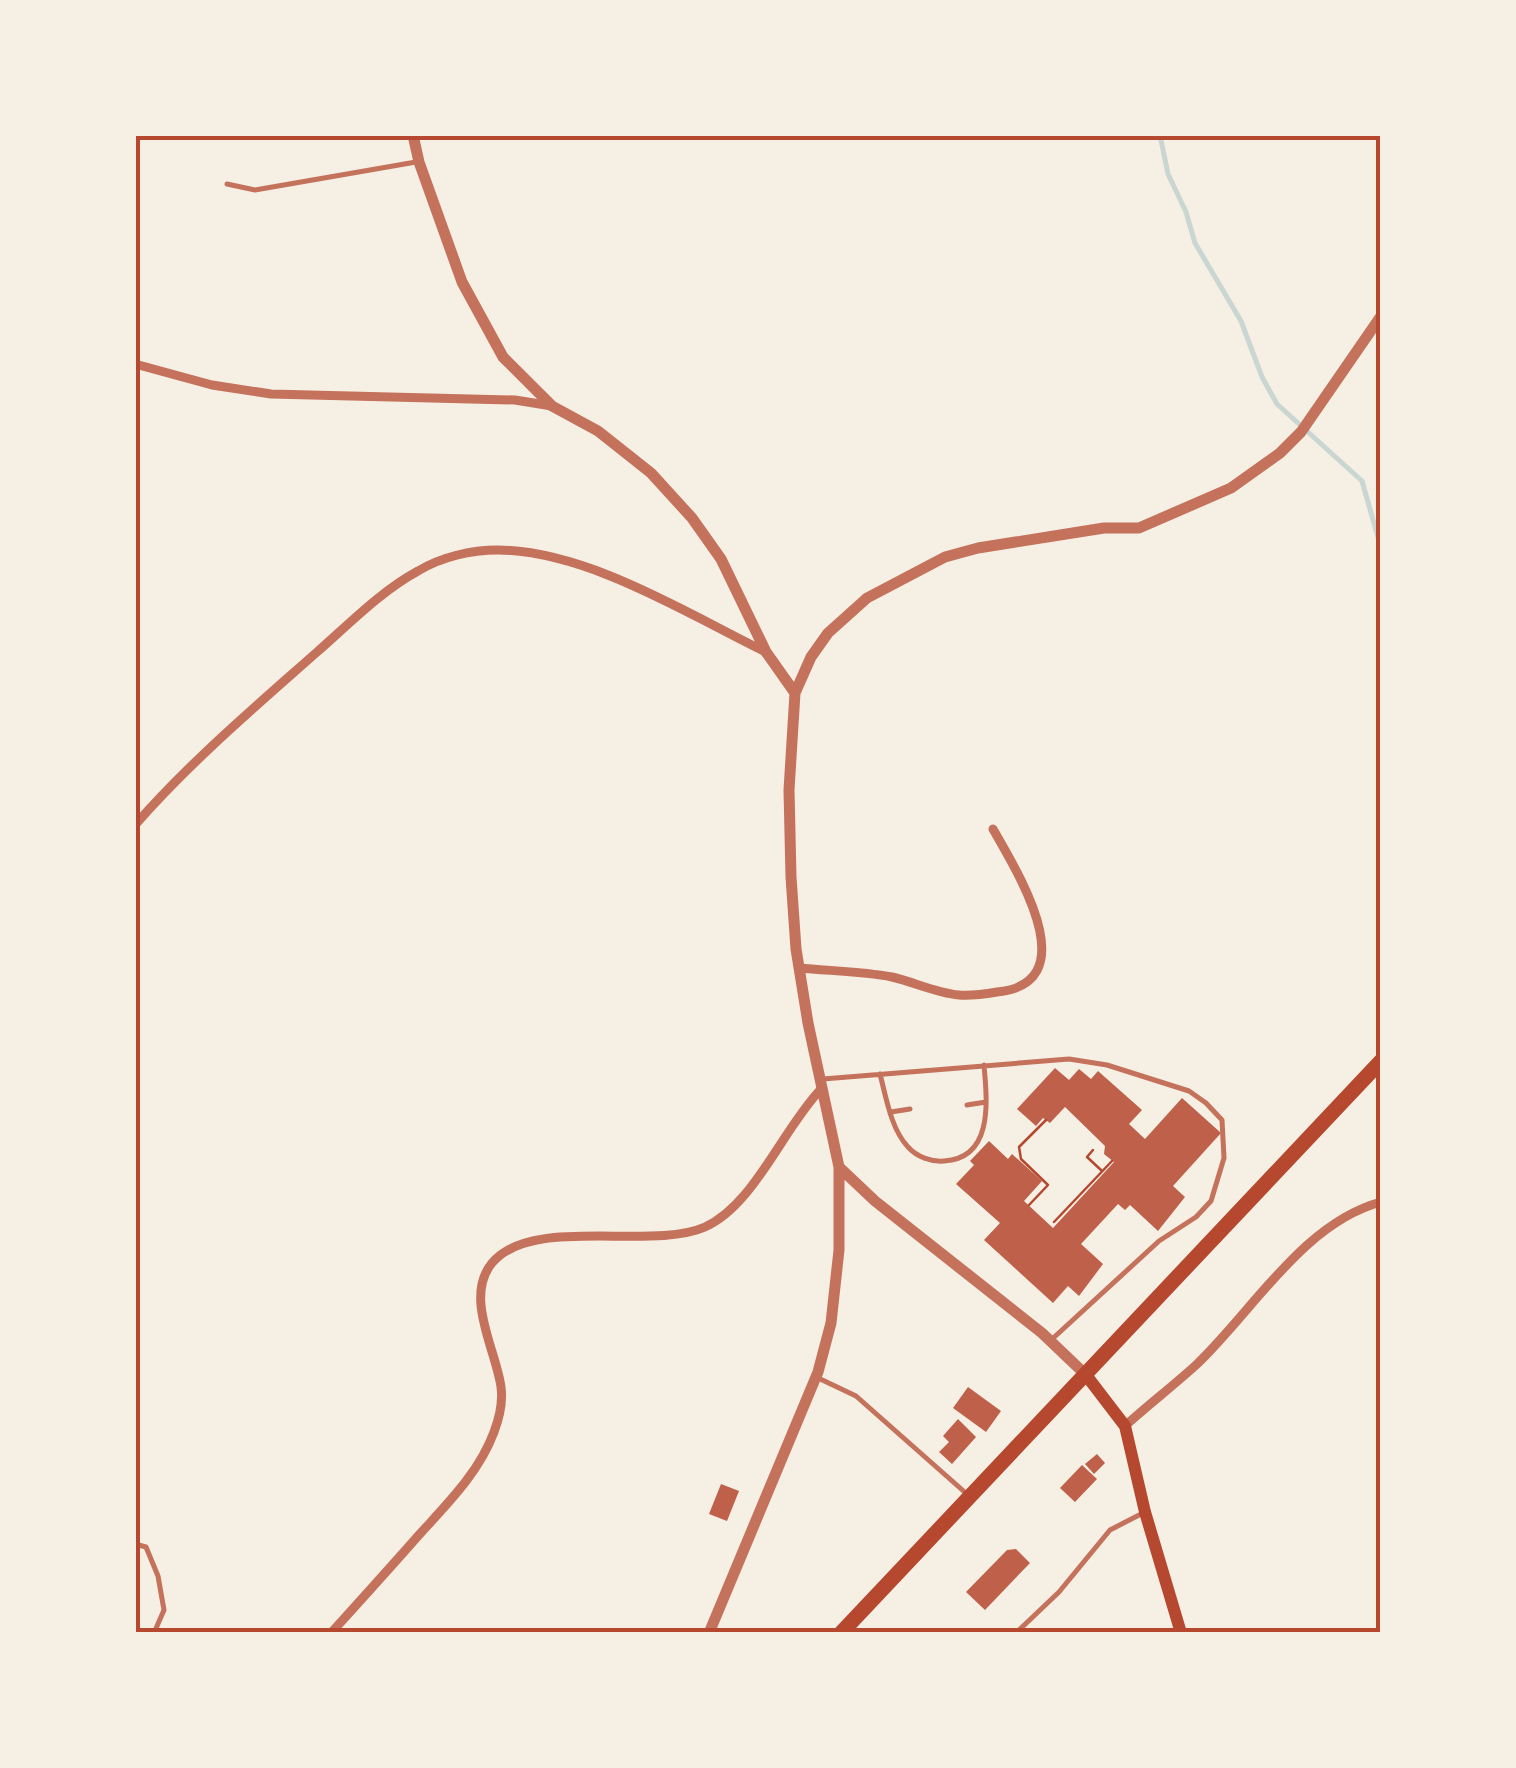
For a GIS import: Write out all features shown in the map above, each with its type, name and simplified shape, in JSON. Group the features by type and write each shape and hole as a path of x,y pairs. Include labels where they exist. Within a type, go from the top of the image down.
{"highway":[{"path":"841,1633 1381,1061"}],"main road":[{"path":"1086,1375 1125,1426 1145,1512 1181,1633"}],"street":[{"path":"413,135 462,282 503,357 552,406 618,446 651,472 692,518 720,559 766,652 795,693"},
{"path":"708,1633 816,1378 834,1305 840,1250 839,1167 799,968 789,808 795,693 812,657 828,632 867,598 944,557 1104,528 1138,528 1231,488 1280,453 1301,432 1379,324"},
{"path":"135,364 271,394 515,400 552,406"},
{"path":"135,824 194,763 371,605 417,571 448,557 496,550 558,560 610,576 766,652"},
{"path":"799,968 890,977 959,995 1011,991 1032,979 1042,962 1042,937 1026,889 993,829"},
{"path":"332,1633 462,1487 493,1434 501,1389 481,1310 490,1264 509,1247 522,1242 692,1232 730,1213 821,1084"},
{"path":"839,1167 875,1202 1050,1341 1086,1375"},
{"path":"1125,1426 1196,1364 1317,1236 1342,1216 1381,1202"}],"lane":[{"path":"227,184 255,190 419,162"},
{"path":"821,1084 880,1074 1069,1059 1107,1065 1170,1084 1206,1103 1222,1120 1225,1134 1218,1186 1212,1201 1196,1217 1159,1241 1050,1341"},
{"path":"880,1074 891,1112 907,1146 936,1161 952,1160 976,1144 987,1114 984,1065"},
{"path":"967,1104 986,1102"},
{"path":"891,1112 910,1109"},
{"path":"816,1378 856,1396 970,1497"},
{"path":"1016,1633 1059,1592 1110,1530 1145,1512"},
{"path":"135,1544 146,1547 158,1576 164,1610 154,1633"}],"path":[{"path":"1029,1205 1048,1185 1020,1159 1019,1147 1046,1120"},
{"path":"1093,1150 1087,1157 1102,1171"},
{"path":"1054,1222 1112,1161"}],"building":[{"path":"1055,1068 1069,1080 1079,1069 1091,1079 1098,1071 1142,1110 1129,1124 1145,1139 1182,1098 1221,1133 1173,1186 1185,1197 1158,1231 1130,1205 1125,1210 1118,1204 1081,1244 1103,1264 1079,1296 1068,1286 1053,1303 984,1240 1000,1223 956,1184 989,1141 1008,1159 1012,1154 1042,1181 1024,1201 1053,1228 1114,1162 1104,1154 1105,1146 1065,1107 1050,1123 1043,1118 1036,1126 1017,1109"},
{"path":"968,1387 1001,1411 986,1432 953,1408"},
{"path":"958,1419 976,1437 952,1464 939,1452 949,1442 943,1436"},
{"path":"1097,1454 1105,1463 1094,1474 1085,1464"},
{"path":"1082,1465 1097,1479 1075,1502 1060,1488"},
{"path":"721,1484 739,1491 727,1521 709,1514"},
{"path":"1016,1549 1030,1563 985,1610 966,1592 1007,1550"}],"waterway":[{"path":"1160,135 1168,174 1195,243 1241,321 1262,377 1277,404 1362,481 1381,548"},
{"path":"1381,1473 1381,1506"}]}
